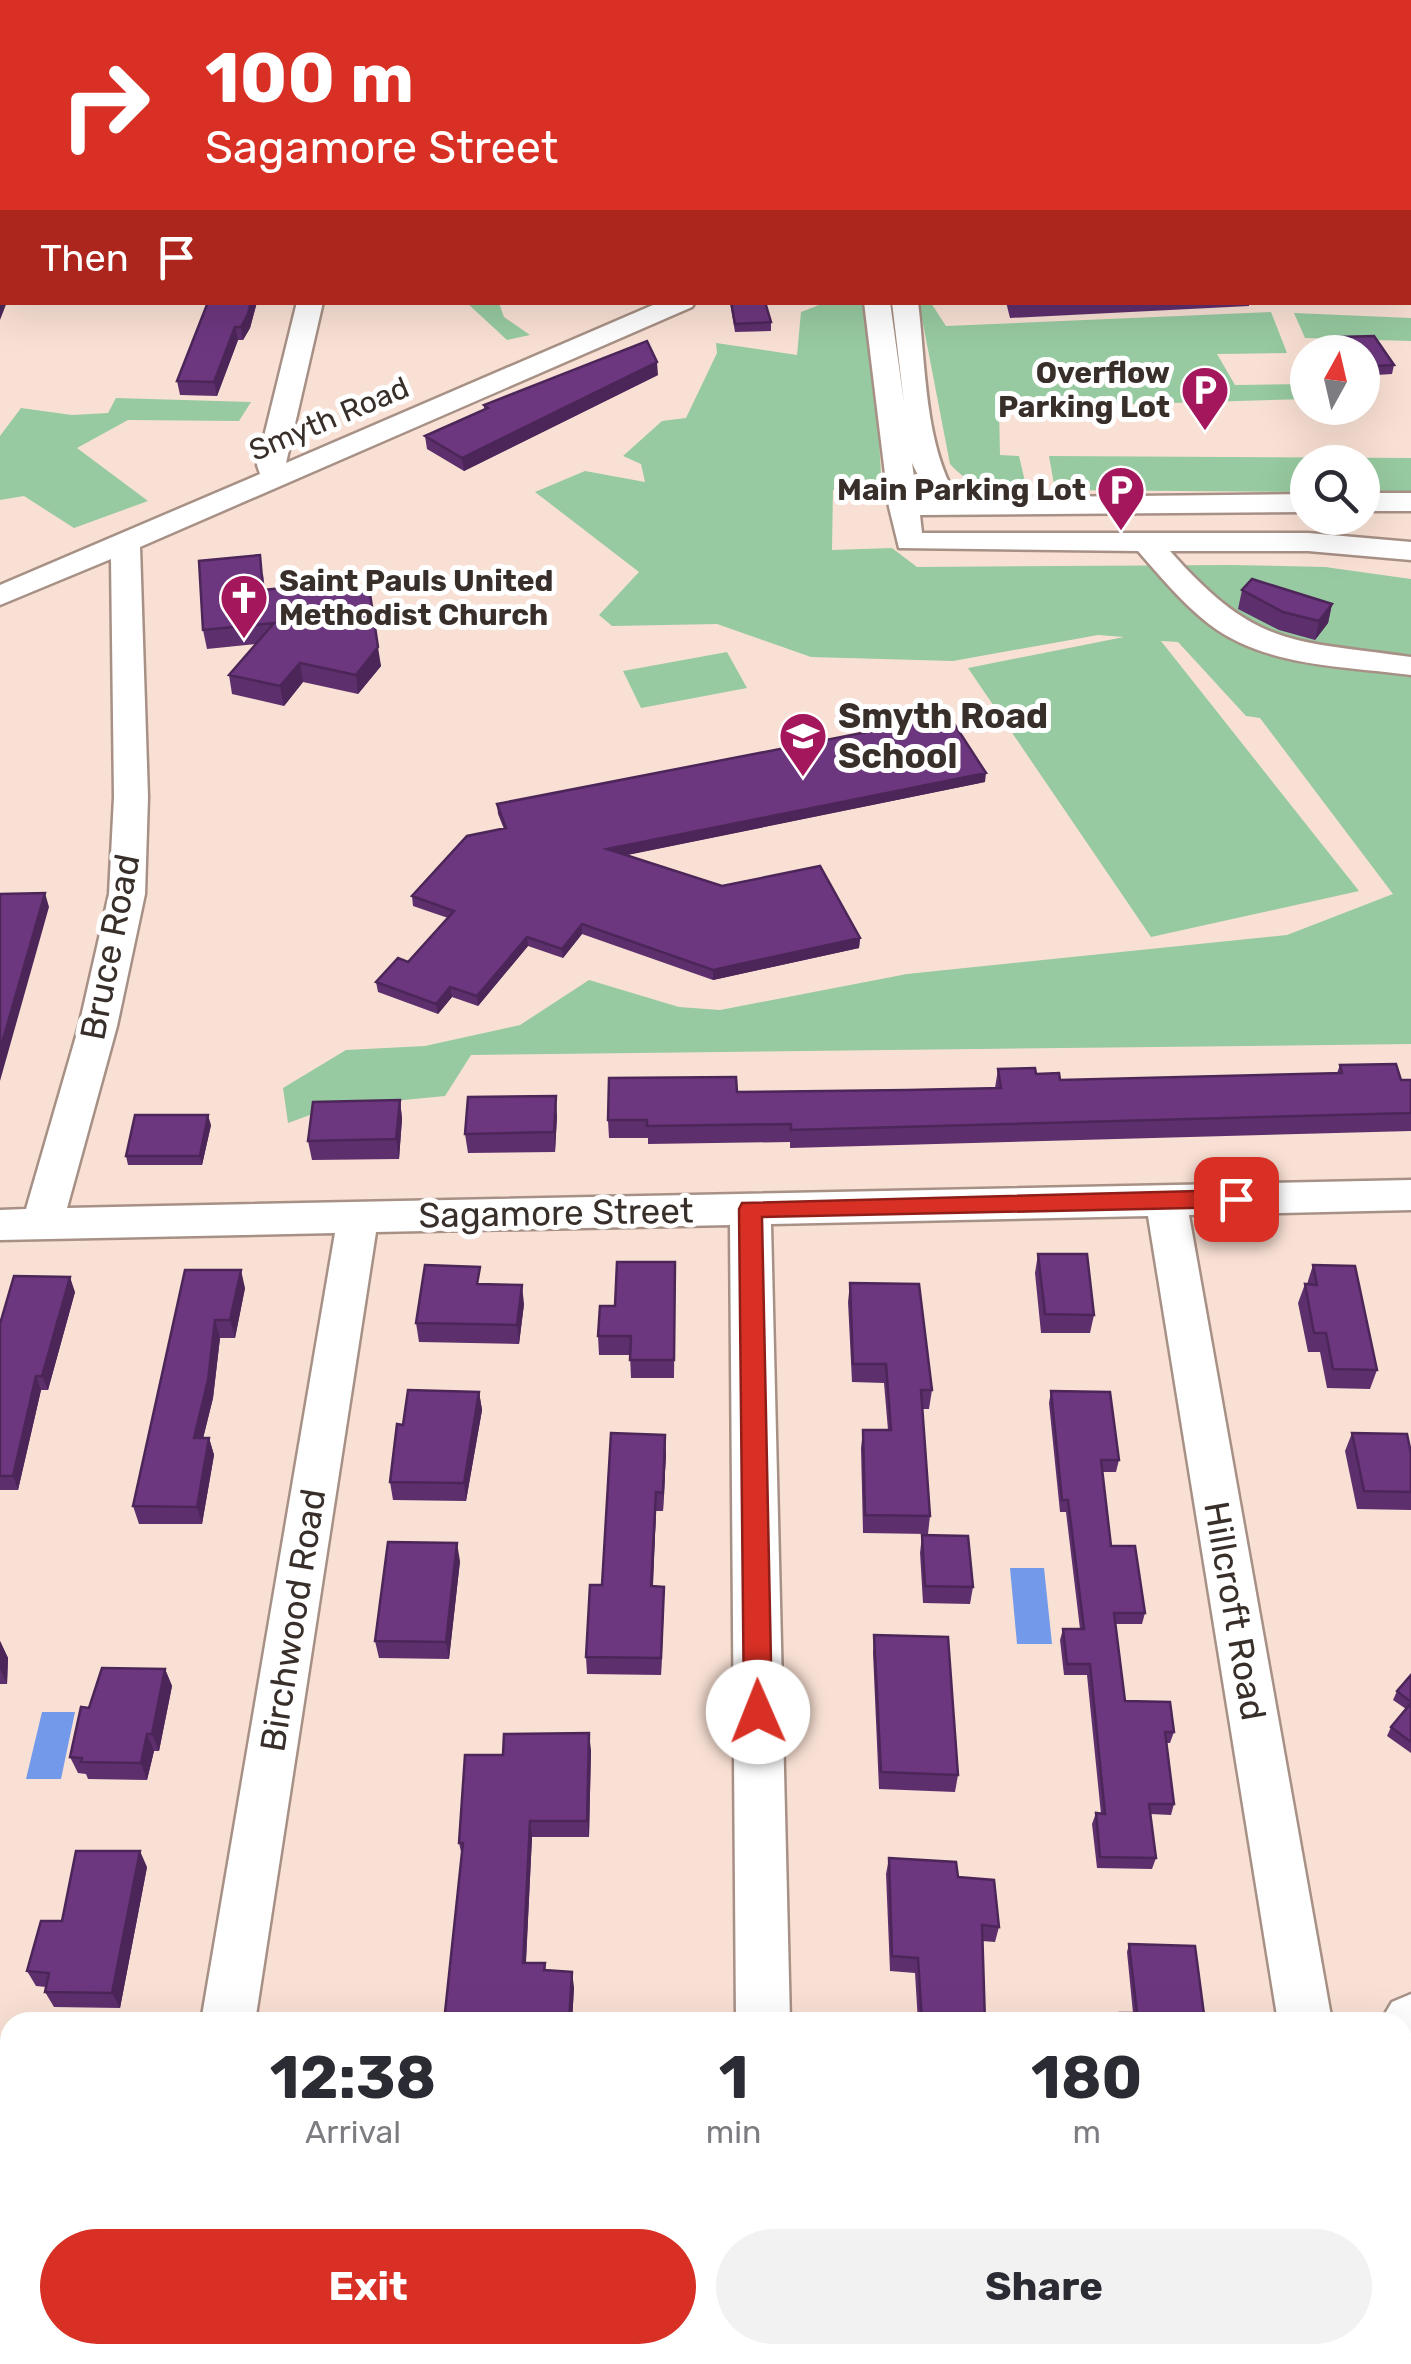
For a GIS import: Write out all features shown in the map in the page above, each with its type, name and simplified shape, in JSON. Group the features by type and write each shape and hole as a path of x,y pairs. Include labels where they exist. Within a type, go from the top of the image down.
{"street":[{"path":"274,477 272,464 309,305"},
{"name":"Smyth Road","path":"0,596 676,305"},
{"path":"876,305 908,542 1308,542 1411,551"},
{"path":"906,305 923,447 929,474 948,506"},
{"path":"1380,502 1411,502"},
{"path":"903,507 1290,503"},
{"path":"1146,542 1214,612 1252,637 1279,647 1411,666"},
{"name":"Bruce Road","path":"42,1224 98,1026 127,894 131,796 124,543"},
{"name":"Sagamore Street","path":"0,1225 1411,1195"},
{"name":"Hillcroft Road","path":"1166,1200 1303,2012"},
{"path":"750,1209 762,2012"},
{"name":"Birchwood Road","path":"230,2012 358,1217"}],"green space":[{"path":"469,305 500,305 504,317 530,335 507,340"},
{"path":"819,305 864,305 882,490 833,490 832,550 892,548 917,567 1325,567 1411,579 1411,1044 471,1055 445,1096 332,1107 288,1123 283,1088 346,1050 425,1046 520,1025 589,980 679,1007 720,1010 907,974 1287,935 1393,894 1260,718 1246,716 1178,642 1161,641 1359,891 1151,937 968,668 1124,637 1098,635 953,661 811,657 717,624 612,626 599,615 639,572 535,492 585,471 645,482 641,464 623,456 662,421 686,418 717,353 716,343 797,355 801,312"},
{"path":"919,305 932,305 946,326 1271,312 1287,353 1217,354 1235,385 1290,384 1290,399 999,408 1000,455 1019,456 1027,490 985,486 950,464"},
{"path":"1294,313 1411,318 1411,341 1380,340 1380,335 1304,335"},
{"path":"116,398 251,402 239,421 128,420 77,448 148,501 74,528 24,496 0,500 0,436 21,408 72,415 108,413"},
{"path":"1049,456 1290,457 1290,492 1055,490"},
{"path":"1380,458 1411,458 1411,492 1380,492"},
{"path":"727,652 747,688 641,708 623,671"}],"water":[{"path":"1010,1568 1044,1568 1052,1644 1017,1644"},
{"path":"42,1712 75,1712 61,1779 26,1779"}],"building":[{"path":"207,305 250,305 241,327 235,327 214,382 177,381"},
{"path":"732,305 766,305 771,322 735,324"},
{"path":"647,341 657,362 462,458 425,436 488,408 484,405"},
{"path":"1380,345 1394,365 1380,366"},
{"name":"Saint Pauls United Methodist Church","path":"260,555 263,590 358,580 359,588 369,587 378,647 356,675 300,663 280,686 229,675 274,623 203,630 199,561"},
{"path":"1252,579 1332,604 1319,621 1283,612 1242,590"},
{"path":"949,716 986,773 607,849 722,886 820,866 860,938 713,970 582,924 562,949 527,937 477,996 450,987 436,1004 376,982 398,958 408,962 454,911 412,896 467,836 506,828 497,804"},
{"path":"45,893 0,1050 0,894"},
{"path":"1396,1064 1401,1080 1411,1080 1411,1113 791,1130 791,1124 647,1126 647,1120 608,1120 609,1078 736,1077 737,1092 908,1090 1001,1088 998,1069 1035,1068 1036,1074 1059,1073 1060,1080 1342,1073 1340,1065"},
{"path":"556,1096 554,1132 465,1134 468,1097"},
{"path":"400,1100 396,1139 308,1141 313,1102"},
{"path":"135,1115 208,1115 200,1156 126,1156"},
{"path":"1038,1254 1087,1254 1094,1315 1045,1314"},
{"path":"617,1262 675,1262 674,1360 630,1360 631,1336 598,1336 600,1306 615,1306"},
{"path":"425,1265 480,1267 477,1284 522,1285 517,1325 416,1323"},
{"path":"1313,1265 1355,1266 1377,1370 1333,1369 1326,1333 1314,1333 1305,1284 1317,1285"},
{"path":"185,1270 241,1270 230,1320 215,1320 208,1380 194,1438 209,1438 197,1507 133,1506"},
{"path":"14,1276 70,1277 42,1376 36,1376 13,1476 0,1476 0,1324"},
{"path":"850,1283 919,1284 932,1390 921,1390 930,1516 865,1515 863,1430 891,1430 886,1364 853,1364"},
{"path":"408,1390 479,1392 464,1483 390,1482 397,1424 403,1425"},
{"path":"1051,1391 1110,1392 1119,1460 1101,1460 1111,1546 1135,1546 1145,1613 1114,1613 1125,1701 1170,1702 1174,1732 1165,1732 1174,1804 1149,1804 1156,1858 1100,1857 1096,1813 1105,1814 1090,1664 1067,1664 1063,1629 1084,1629 1068,1500 1062,1500"},
{"path":"611,1433 665,1435 663,1493 656,1492 651,1586 664,1587 661,1658 586,1657 590,1585 602,1585"},
{"path":"1352,1433 1407,1434 1411,1492 1364,1491"},
{"path":"922,1535 968,1536 973,1587 925,1586"},
{"path":"388,1542 457,1543 446,1642 375,1641"},
{"path":"874,1635 948,1637 958,1775 881,1772"},
{"path":"102,1668 165,1669 152,1734 147,1734 141,1763 81,1762 82,1758 70,1757 81,1707 89,1708"},
{"path":"1411,1675 1411,1702 1397,1691"},
{"path":"1411,1703 1411,1742 1391,1727"},
{"path":"589,1733 587,1821 530,1821 523,1963 545,1963 544,1970 572,1972 570,2012 445,2012 463,1843 459,1843 465,1755 503,1755 504,1734"},
{"path":"76,1851 140,1851 112,1993 45,1992 49,1973 27,1971 41,1921 62,1921"},
{"path":"889,1858 956,1862 958,1877 994,1880 999,1927 982,1925 985,2012 921,2012 918,1958 892,1956"},
{"path":"1129,1944 1195,1946 1204,2012 1137,2012"}],"place":[{"name":"Overflow Parking Lot","path":"1205,432"},
{"name":"Main Parking Lot","path":"1121,532"},
{"name":"Saint Pauls United Methodist Church","path":"244,640"},
{"name":"Smyth Road School","path":"803,778"}],"route":[{"path":"758,1712 750,1209 1236,1199"}]}
